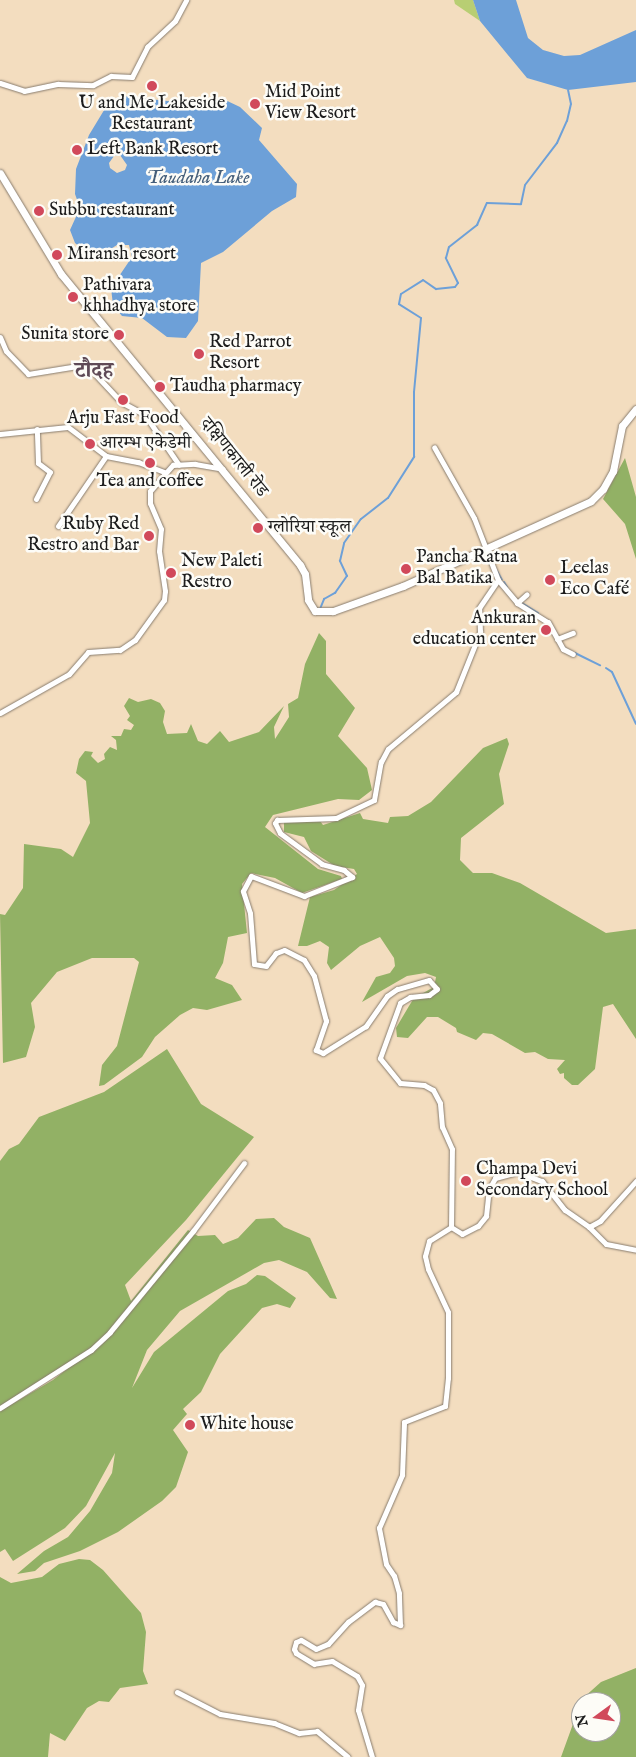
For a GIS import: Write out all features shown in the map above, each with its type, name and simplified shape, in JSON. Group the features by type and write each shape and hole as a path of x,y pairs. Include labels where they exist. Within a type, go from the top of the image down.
{"main road":[{"name":"दक्षिणकाली रोड","path":"0,173 61,274 300,565 311,609 320,613 403,586 486,549 597,495 613,471 622,426 636,410"}],"street":[{"path":"0,83 24,91 58,84 93,85 111,76 132,77 147,47 175,21 186,0"},
{"path":"0,337 6,351 28,374 77,366 94,373 120,402 144,415 179,465"},
{"path":"0,434 68,427 106,456 138,462 164,472"},
{"path":"36,499 50,472 38,463 37,429"},
{"path":"434,447 474,518 498,580 517,603 548,622 560,638 563,649 573,654"},
{"path":"58,526 106,456"},
{"path":"0,713 69,674 88,652 120,650 128,646 164,600 158,551 161,529 149,499 150,491 164,472 179,465 223,469"},
{"path":"451,1227 452,1148 442,1127 438,1098 424,1085 400,1083 380,1058 400,1003 410,997 435,992 434,983 422,982 392,992 377,1007 366,1026 323,1053 316,1050 326,1021 314,976 304,960 284,950 276,953 266,966 254,964 250,913 242,891 251,876 304,896 352,877 344,870 315,859 280,833 275,823 277,820 336,818 374,800 381,762 388,749 456,692 480,632 479,608 498,580"},
{"path":"517,603 525,596"},
{"path":"560,638 573,633"},
{"path":"0,1408 91,1350 110,1332 193,1231 244,1163"},
{"path":"451,1227 462,1234 478,1226 486,1216 491,1183 512,1171 531,1174 542,1181 565,1210 589,1226 606,1244 636,1250"},
{"path":"589,1226 600,1221 636,1181"},
{"path":"372,1757 358,1710 362,1686 357,1676 332,1661 314,1664 296,1653 294,1648 296,1642 301,1640 316,1649 328,1644 348,1622 374,1602 383,1604 393,1622 400,1625 399,1593 384,1555 380,1528 402,1475 404,1422 436,1412 444,1406 448,1378 448,1312 428,1269 425,1256 430,1241 451,1227"},
{"path":"177,1692 220,1714 274,1723 299,1733 317,1731 348,1757"}],"green space":[{"path":"454,0 473,0 480,21 455,4"},
{"path":"625,458 636,497 636,559 625,524 603,499"},
{"path":"319,633 326,641 326,674 355,708 338,736 367,768 372,790 359,800 338,799 273,815 265,827 318,869 341,876 342,879 302,893 275,878 251,873 242,884 247,933 228,937 223,963 215,978 232,985 242,1000 207,1010 193,1008 180,1015 155,1037 142,1057 104,1085 99,1086 102,1065 117,1046 139,962 134,958 92,958 57,972 31,1003 35,1027 26,1057 3,1063 0,914 5,915 23,888 24,844 61,849 73,857 90,823 86,781 76,773 79,759 85,751 93,752 91,756 98,763 105,759 104,754 110,747 117,750 116,740 111,736 121,736 124,729 131,730 134,725 127,720 130,716 124,706 129,698 138,702 151,699 160,703 165,711 163,722 167,734 187,733 191,724 198,741 207,744 220,731 229,742 259,732 284,706 274,727 275,739 289,717 288,704 298,698 305,664"},
{"path":"507,738 509,744 499,774 504,804 461,838 460,860 473,873 492,873 520,883 606,933 636,929 636,1039 613,1004 603,1007 595,1069 578,1085 572,1085 564,1078 564,1073 560,1074 557,1069 565,1060 548,1059 535,1052 525,1053 492,1034 483,1033 476,1040 457,1032 456,1028 438,1017 427,1017 408,1038 397,1037 396,1028 414,998 434,987 436,977 425,973 407,976 362,1002 376,977 390,973 395,966 394,958 380,937 360,946 331,970 327,963 329,947 320,941 307,946 298,946 310,897 334,890 357,874 354,869 335,866 311,851 304,837 284,832 284,822 320,821 323,825 360,813 363,819 388,823 390,817 408,816 431,802 483,748"},
{"path":"167,1049 201,1104 254,1137 186,1220 125,1285 131,1301 188,1230 198,1236 215,1235 223,1244 238,1238 256,1219 274,1218 284,1227 310,1238 337,1299 330,1298 307,1272 279,1260 264,1263 180,1311 147,1350 132,1388 154,1352 228,1291 246,1284 257,1275 265,1276 296,1298 290,1308 277,1304 262,1308 220,1354 201,1392 183,1409 187,1414 173,1430 188,1452 176,1487 162,1501 118,1532 80,1551 44,1563 35,1571 17,1574 44,1551 68,1537 90,1511 112,1473 115,1453 86,1506 65,1528 13,1561 5,1549 0,1552 0,1411 53,1380 85,1355 0,1408 0,1161 9,1149 19,1144 39,1117 104,1092"},
{"path":"79,1559 90,1560 103,1570 141,1613 146,1632 143,1671 148,1684 120,1688 109,1702 99,1701 87,1708 65,1741 50,1733 48,1757 0,1757 0,1577 11,1583 42,1577 59,1564"},
{"path":"636,1668 636,1757 561,1757 571,1729 571,1742 621,1742 621,1692 590,1692 601,1682"}],"water":[{"path":"473,0 516,0 528,38 543,50 564,56 580,55 636,30 636,82 568,90 527,78 480,21"},
{"name":"Taudaha Lake","path":"124,96 193,104 221,98 240,107 262,128 259,140 297,184 296,197 272,211 223,252 201,263 198,321 186,338 167,337 142,318 122,316 113,305 111,288 132,257 129,245 117,245 104,253 84,250 75,243 70,230 80,208 75,194 76,169 89,135 109,102","holes":["120,155 127,165 125,170 117,173 110,168 109,163 114,156"]}],"waterway":[{"path":"320,609 324,599 335,593 347,576 340,561 344,543 361,519 388,498 414,457 414,392 421,318 399,304 401,294 423,280 436,289 455,287 458,283 446,258 449,247 477,225 487,203 521,204 525,185 557,143 567,121 571,104 568,90"},
{"path":"497,571 502,580"},
{"path":"504,582 507,587"},
{"path":"522,603 538,613"},
{"path":"575,653 600,665"},
{"path":"606,668 612,672 636,724"}],"place":[{"name":"U and Me Lakeside Restaurant","path":"152,86"},
{"name":"Mid Point View Resort","path":"255,104"},
{"name":"Left Bank Resort","path":"77,150"},
{"name":"Subbu restaurant","path":"39,211"},
{"name":"Miransh resort","path":"57,255"},
{"name":"Pathivara khhadhya store","path":"73,297"},
{"name":"Sunita store","path":"119,335"},
{"name":"Red Parrot Resort","path":"199,354"},
{"name":"Taudha pharmacy","path":"160,387"},
{"name":"Arju Fast Food","path":"123,400"},
{"name":"आरम्भ एकेडेमी","path":"90,444"},
{"name":"Tea and coffee","path":"150,463"},
{"name":"ग्लोरिया स्कूल","path":"258,528"},
{"name":"Ruby Red Restro and Bar","path":"149,536"},
{"name":"Pancha Ratna Bal Batika","path":"406,569"},
{"name":"New Paleti Restro","path":"171,573"},
{"name":"Leelas Eco Café","path":"550,580"},
{"name":"Ankuran education center","path":"546,630"},
{"name":"Champa Devi Secondary School","path":"466,1181"},
{"name":"White house","path":"190,1425"}],"district":[{"name":"टौदह","path":"94,372"}]}
